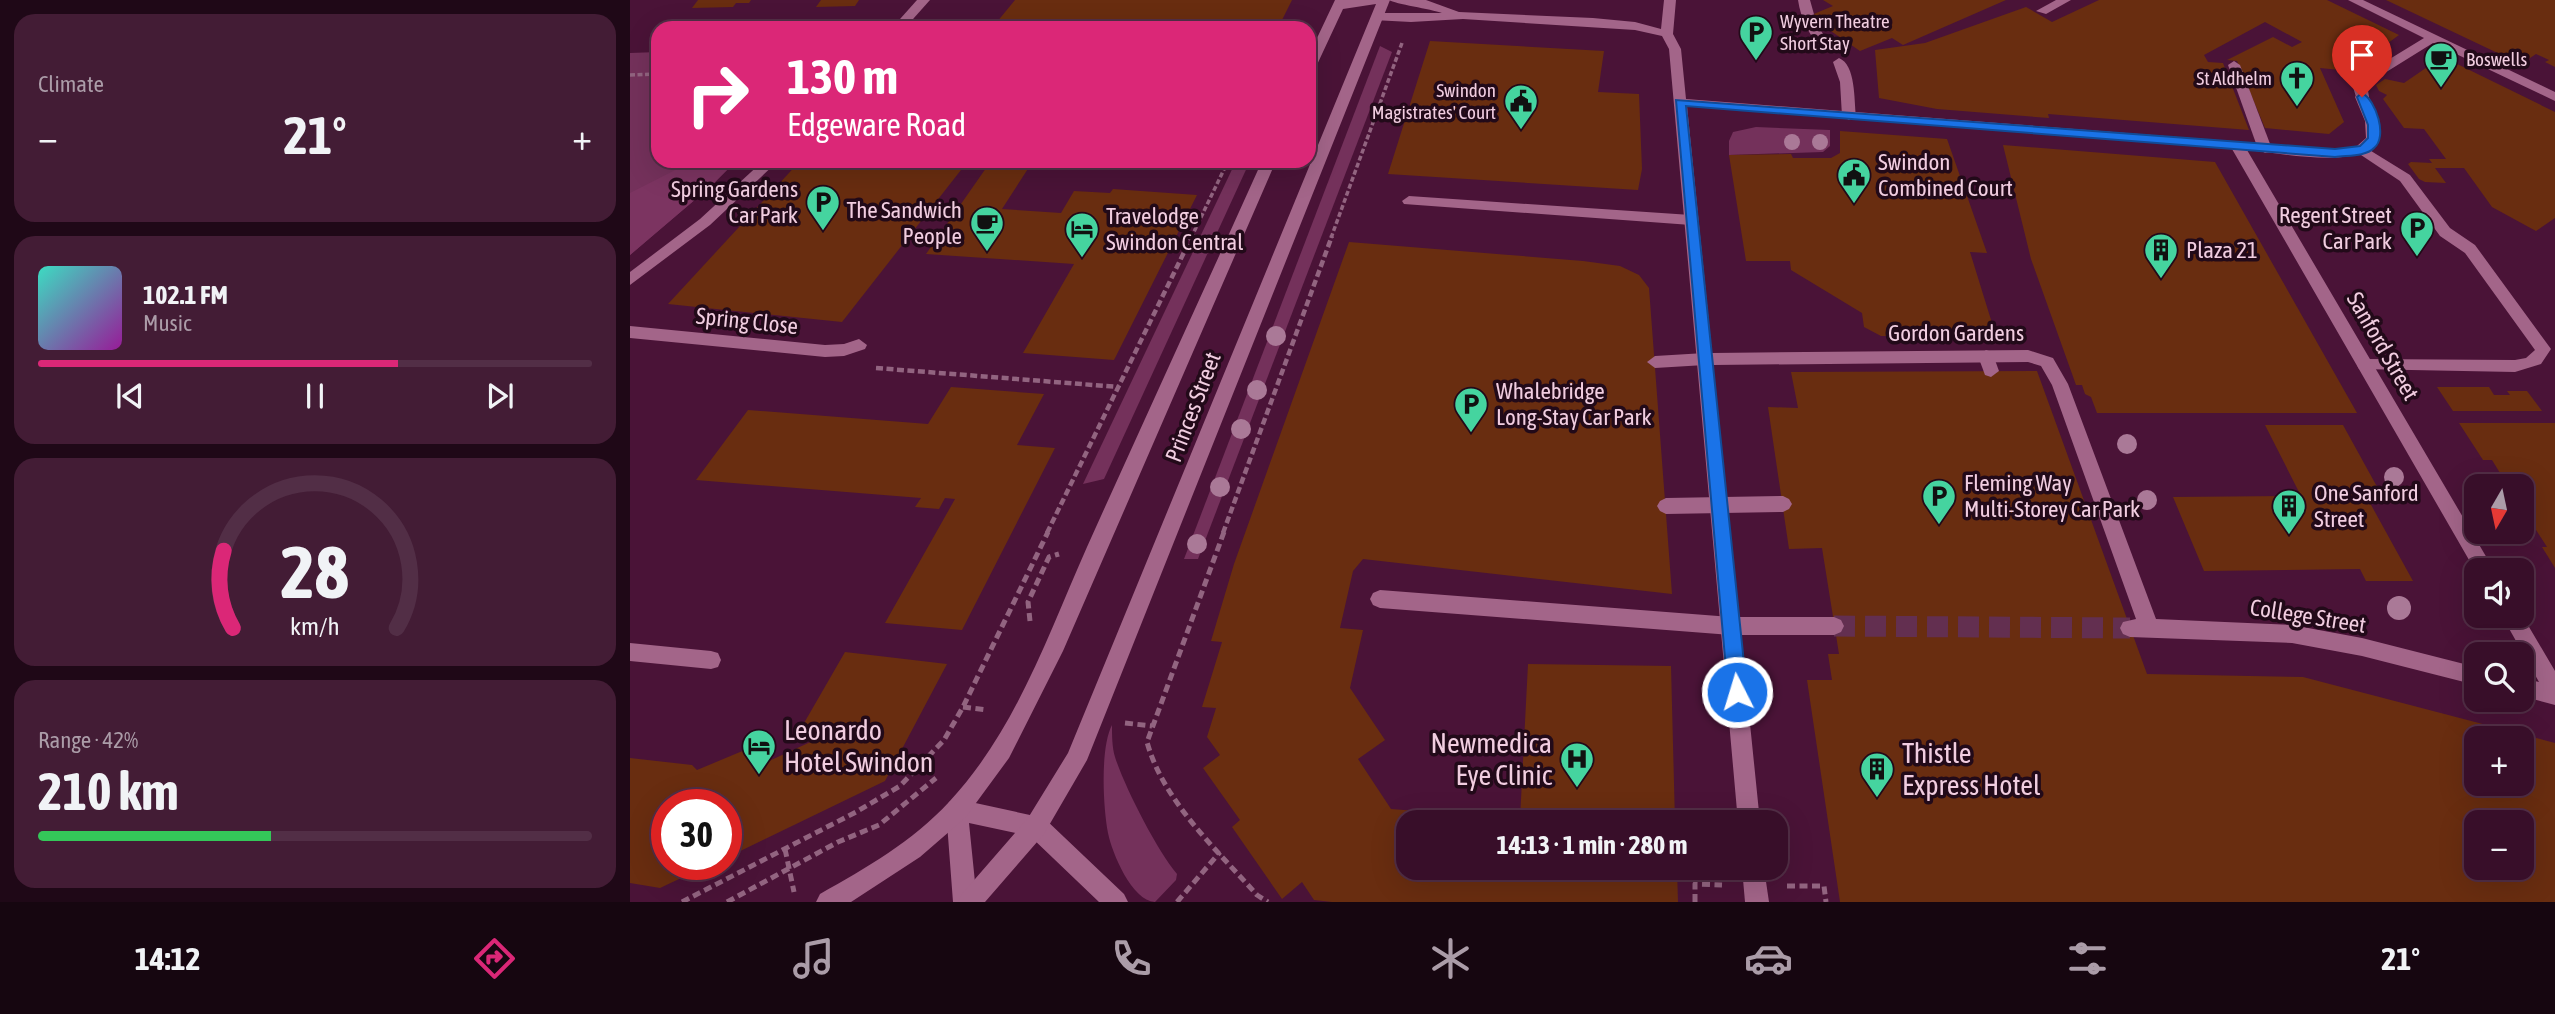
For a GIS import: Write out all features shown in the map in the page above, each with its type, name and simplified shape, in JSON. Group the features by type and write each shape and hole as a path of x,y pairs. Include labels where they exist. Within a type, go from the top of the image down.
{"street":[{"path":"904,21 924,0"},
{"path":"1395,0 1417,1 1463,15"},
{"path":"1670,0 1667,34 1675,49 1748,810"},
{"path":"1804,0 1811,30 1826,47"},
{"path":"2042,11 2065,0"},
{"path":"2354,0 2555,97"},
{"path":"1316,54 1340,3 1380,6 1411,18 1463,15 1626,24 1667,34"},
{"name":"Princes Street","path":"1316,166 1380,6"},
{"path":"1680,102 2335,153 2363,150 2371,145 2375,132 2359,84 2433,38"},
{"path":"1839,62 1846,82 1849,116"},
{"path":"2234,65 2265,149"},
{"name":"Sanford Street","path":"2238,147 2478,558"},
{"path":"2363,150 2405,178 2445,232 2470,249 2543,349 2540,357 2533,363 2515,366 2365,365"},
{"path":"630,280 705,222 763,168"},
{"name":"Princes Street","path":"828,902 889,867 922,843 957,810 985,776 1008,740 1266,168"},
{"name":"Princes Street","path":"968,902 1036,826 1067,778 1095,719 1315,168"},
{"path":"1409,201 1692,219"},
{"name":"Spring Close","path":"630,332 800,350 851,348"},
{"name":"Gordon Gardens","path":"1655,362 1705,359 1989,364 2038,359 2047,362 2053,370 2140,628"},
{"path":"1666,506 1783,504"},
{"path":"1380,599 1731,626 1834,626"},
{"name":"College Street","path":"2140,628 2293,634 2341,642 2464,673"},
{"path":"2519,628 2555,692"},
{"path":"630,652 711,660"},
{"path":"2534,689 2555,692"},
{"path":"968,902 957,810 1036,826 1116,902"},
{"path":"1754,880 1757,902"}],"path":[{"path":"1268,902 1257,895 1220,852 1154,766 1148,754 1147,742 1411,18"},
{"path":"630,75 651,74"},
{"path":"681,902 856,812 900,786 944,740 963,707 1225,168"},
{"path":"851,348 858,366 1119,387"},
{"path":"1024,631 1030,620 1028,602 1049,557 1100,541"},
{"path":"963,707 987,706 994,710"},
{"path":"979,721 987,706"},
{"path":"1134,724 1152,726"},
{"path":"727,902 838,842 879,825 940,774"},
{"path":"785,849 796,902"},
{"path":"1177,902 1220,852"}],"shaded area":[{"path":"1380,46 1392,52 1198,559 1184,559"},
{"path":"651,52 651,168 729,168 630,255 630,53"},
{"path":"1756,127 1830,130 1830,146 1823,152 1729,155 1729,141 1733,132"},
{"path":"679,168 729,168 630,255 630,193"},
{"path":"1233,168 1247,168 1104,479 1083,484"},
{"path":"1112,725 1114,753 1126,785 1151,835 1177,874 1176,880 1155,902 1139,894 1124,875 1108,833 1104,762"}],"building":[{"path":"698,0 751,0 749,3 736,3 733,7 692,8"},
{"path":"821,0 859,0 855,6 816,7"},
{"path":"1015,0 1292,0 1282,21 998,21"},
{"path":"1823,0 2006,0 1903,45 1892,38 1860,51 1809,16 1833,6"},
{"path":"2099,0 2327,0 2399,35 2350,71 2320,68 2344,122 2329,134 2265,128 2237,61 2227,60 2273,37 2292,47 2302,42 2265,22 2204,55 2208,62 2223,63 2249,130 2048,114 2049,118 1937,109 1879,98 1875,50 1925,43 2026,7 2052,22"},
{"path":"2386,0 2555,0 2555,67 2545,62 2549,60 2536,54 2527,60 2506,57"},
{"name":"Swindon Magistrates' Court","path":"1430,41 1604,51 1598,92 1639,94 1642,169 1638,190 1388,174"},
{"path":"2439,59 2449,60 2555,112 2555,218 2536,231 2492,207 2464,168 2435,168 2446,183 2425,182 2419,179 2408,164 2432,163 2429,159 2446,159 2424,129 2404,128 2383,99 2387,95 2379,91 2376,85 2385,79 2404,83"},
{"name":"Swindon Combined Court","path":"1840,131 1947,139 1987,253 1970,252 1996,336 1936,339 1935,336 1881,336 1864,327 1862,313 1791,270 1790,261 1746,261 1729,155 1791,154 1793,158 1831,158 1840,153"},
{"name":"Plaza 21","path":"2003,145 2215,162 2357,413 2097,413 2091,397 2085,394 2082,385 2076,385 2031,259"},
{"name":"Spring Gardens Car Park","path":"794,168 963,168 842,322 668,304"},
{"name":"Travelodge Swindon Central","path":"986,168 1028,168 1002,209 1061,213 1074,191 1110,193 1113,189 1197,195 1114,360 1023,353 1074,264 926,254"},
{"name":"Whalebridge Long-Stay Car Park","path":"1349,242 1583,261 1620,266 1639,275 1649,288 1672,594 1363,559 1353,571 1340,628 1363,630 1350,688 1385,740 1358,759 1391,809 1404,810 1396,810 1396,880 1677,880 1678,902 1332,902 1314,900 1302,882 1282,899 1232,827 1240,820 1203,768 1220,755 1207,737 1216,708 1202,707 1222,642 1211,641 1234,564"},
{"path":"2037,371 2147,674 2303,677 2490,726 2464,726 2464,796 2534,796 2534,738 2555,743 2555,902 1840,902 1807,680 1832,680 1828,654 1839,654 1822,548 1789,549 1768,407 1798,408 1791,372"},
{"path":"951,387 1044,394 1017,445 1055,448 962,630 885,623 955,499 945,498 939,509 915,507 921,498 696,480 748,410 928,424"},
{"path":"2437,387 2489,387 2494,395 2510,395 2507,391 2527,391 2542,411 2453,411"},
{"path":"2459,423 2555,423 2555,568 2542,547 2547,547 2534,527 2534,474 2501,474 2492,460 2483,460"},
{"name":"One Sanford Street","path":"2265,425 2343,425 2386,503 2370,503 2413,581 2366,581 2360,569 2204,571 2173,497 2301,496"},
{"name":"Leonardo Hotel Swindon","path":"845,652 947,664 885,781 742,850 742,789 651,789 651,880 677,880 660,888 630,883 630,758 692,765 697,770 764,742 769,761 817,739 796,737"},
{"name":"Whalebridge Long-Stay Car Park","path":"1528,664 1671,666 1675,810 1520,810"}],"tunnel":[{"path":"1834,626 2130,628"}],"place":[{"name":"Wyvern Theatre Short Stay","path":"1756,62"},
{"name":"Boswells","path":"2441,89"},
{"name":"St Aldhelm","path":"2297,108"},
{"name":"Swindon Magistrates' Court","path":"1521,131"},
{"name":"Swindon Combined Court","path":"1854,205"},
{"name":"Spring Gardens Car Park","path":"823,232"},
{"name":"The Sandwich People","path":"987,253"},
{"name":"Regent Street Car Park","path":"2417,258"},
{"name":"Travelodge Swindon Central","path":"1082,259"},
{"name":"Plaza 21","path":"2161,280"},
{"name":"Whalebridge Long-Stay Car Park","path":"1471,434"},
{"name":"Fleming Way Multi-Storey Car Park","path":"1939,526"},
{"name":"One Sanford Street","path":"2289,536"},
{"name":"Leonardo Hotel Swindon","path":"759,776"},
{"name":"Newmedica Eye Clinic","path":"1577,789"},
{"name":"Thistle Express Hotel","path":"1877,799"}],"route":[{"path":"1737,692 1680,102 2335,153 2363,150 2371,145 2375,138 2374,125 2362,97"}]}
